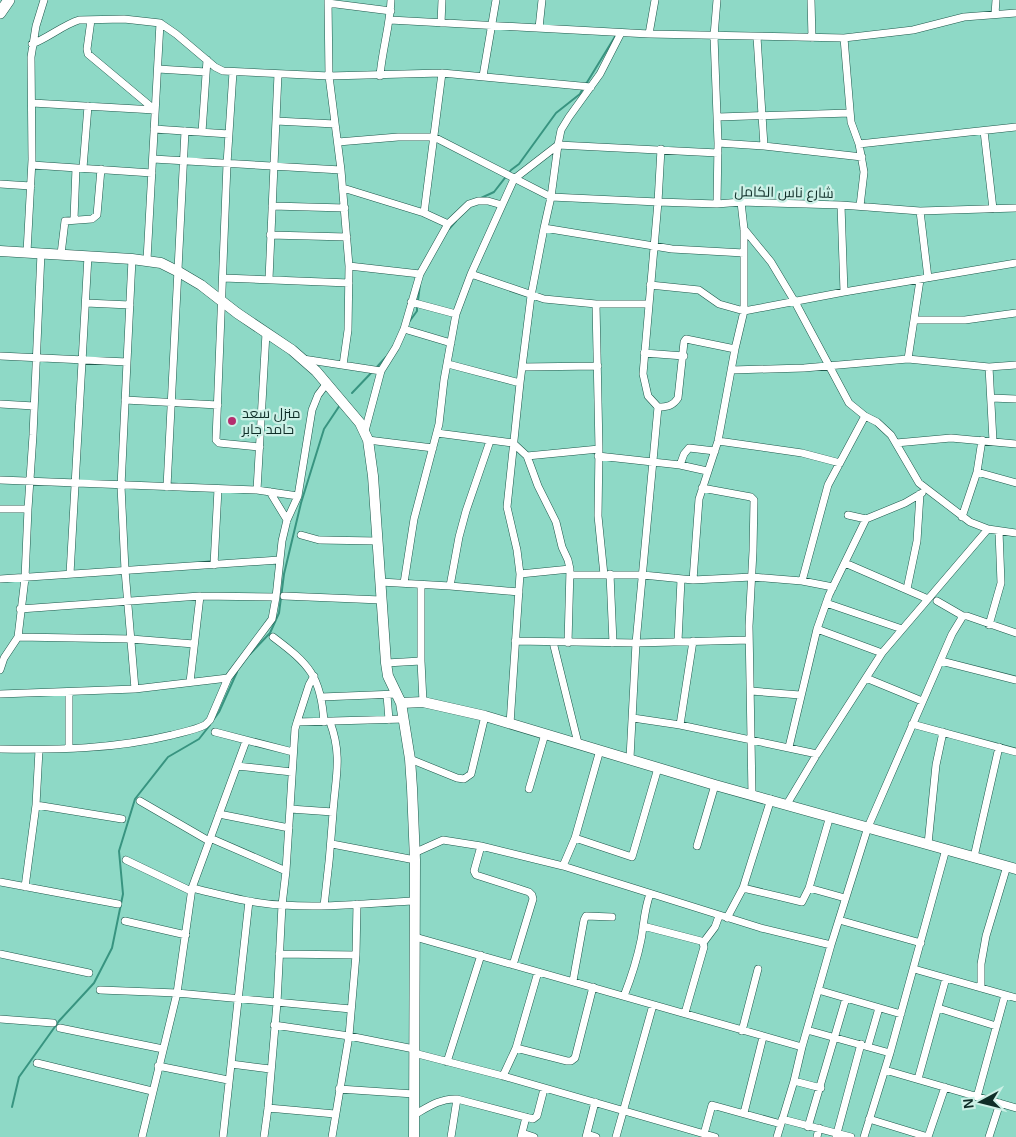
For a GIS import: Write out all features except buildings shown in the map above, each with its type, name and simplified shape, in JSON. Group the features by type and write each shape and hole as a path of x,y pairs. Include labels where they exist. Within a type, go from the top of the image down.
{"main road":[{"path":"0,13 9,0"}],"street":[{"path":"27,252 32,165 30,73 32,44 44,0"},
{"path":"380,76 381,57 390,20 391,0"},
{"path":"441,23 442,0"},
{"path":"483,76 496,0"},
{"path":"539,28 542,0"},
{"path":"649,34 654,0"},
{"path":"717,0 714,36 718,117 717,204"},
{"path":"811,0 812,38"},
{"path":"995,14 996,0"},
{"path":"343,365 348,330 349,266 343,188 329,76 328,2 391,11"},
{"path":"390,20 620,33 844,38 913,30 964,17 1016,13"},
{"path":"32,44 73,22 124,19 160,23 215,67 223,71 329,76 442,73 591,87"},
{"path":"91,20 88,54 155,110"},
{"path":"147,260 160,23"},
{"path":"510,724 520,574 517,550 507,507 531,296 551,198 561,130 609,59 620,33"},
{"path":"757,37 764,146"},
{"path":"844,38 851,122 860,144 864,172 860,206"},
{"path":"202,132 207,60"},
{"path":"158,69 206,72"},
{"path":"233,72 217,442 260,447"},
{"path":"424,213 442,73"},
{"path":"269,279 278,74"},
{"path":"32,103 155,110"},
{"path":"74,219 88,106"},
{"path":"718,117 850,113"},
{"path":"276,121 335,124"},
{"path":"860,144 1016,127"},
{"path":"154,129 229,134"},
{"path":"167,487 185,131"},
{"path":"984,131 993,209"},
{"path":"338,142 398,137 434,137 551,198"},
{"path":"718,143 862,157"},
{"path":"404,583 414,519 436,434 456,314 471,274 514,179 558,144 718,153"},
{"path":"630,758 636,644 658,407 648,396 643,374 661,150"},
{"path":"153,160 341,170"},
{"path":"32,165 152,173"},
{"path":"61,254 65,220 92,219 97,215 101,169"},
{"path":"0,184 31,186"},
{"path":"343,188 424,213 448,224"},
{"name":"شارع ناس الكامل","path":"551,198 717,204 741,202 841,205 920,211 1016,208"},
{"path":"366,436 381,371 396,347 404,329 420,274 448,224 469,204 478,201 488,201 502,205"},
{"path":"693,580 697,512 707,471 718,441 744,311 744,229 741,202"},
{"path":"841,205 844,292"},
{"path":"272,206 344,208"},
{"path":"908,359 914,320 924,279 920,211"},
{"path":"544,228 672,249 744,253"},
{"path":"744,229 771,262 795,302 849,403 864,416 884,428 896,442 923,492 962,517 988,529 1016,533"},
{"path":"270,235 347,237"},
{"path":"0,251 147,260 161,263 179,272 303,359 327,383 360,423 366,436 373,476 386,663 388,676 404,719 410,760 415,937 414,1137"},
{"path":"0,670 4,658 18,637 25,578 41,253"},
{"path":"70,574 88,256"},
{"path":"132,259 121,486 125,570 135,689"},
{"path":"650,285 699,290 719,304 744,311 844,292 1016,264"},
{"path":"349,266 420,274"},
{"path":"471,274 544,299 596,304 649,304"},
{"path":"223,278 349,283"},
{"path":"411,302 456,314"},
{"path":"86,303 130,305"},
{"path":"596,304 599,452 598,516 607,574 612,643"},
{"path":"914,320 966,320 1016,313"},
{"path":"404,329 452,344"},
{"path":"257,490 266,333"},
{"path":"658,407 667,407 675,404 678,398 684,342 686,339 735,349"},
{"path":"644,353 684,356"},
{"path":"0,356 127,362"},
{"path":"303,359 381,371"},
{"path":"732,370 830,366 908,359 989,367 1016,365"},
{"path":"448,364 520,383"},
{"path":"522,367 598,366"},
{"path":"989,367 993,441"},
{"path":"0,749 39,750 120,746 200,728 210,720 228,678 269,624 280,597 279,560 287,520 298,496 312,410 318,395 327,383"},
{"path":"991,398 1016,399"},
{"path":"125,400 218,405"},
{"path":"0,404 34,406"},
{"path":"802,582 826,490 864,416"},
{"path":"436,434 513,443 527,456 538,486 556,522 562,548 571,572 568,643"},
{"path":"366,436 433,448"},
{"path":"896,442 944,438 1016,444"},
{"path":"962,517 977,472 982,440"},
{"path":"450,586 466,511 490,441"},
{"path":"718,441 802,453 840,463"},
{"path":"680,465 684,454 689,448 715,451"},
{"path":"527,456 599,452 707,471"},
{"path":"977,472 1016,484"},
{"path":"0,480 257,490 298,496"},
{"path":"702,488 753,498 749,640 752,795"},
{"path":"214,565 218,489"},
{"path":"270,492 287,520"},
{"path":"848,515 866,520 905,503 923,492"},
{"path":"907,589 918,536 923,492"},
{"path":"0,508 28,509"},
{"path":"789,747 817,629 833,587 866,520"},
{"path":"787,804 816,754 882,653 988,529"},
{"path":"989,625 1001,586 999,531"},
{"path":"301,535 319,540 377,541"},
{"path":"0,579 279,560"},
{"path":"845,563 928,599"},
{"path":"520,574 571,572 643,575 681,580 752,577 833,587"},
{"path":"678,641 681,580"},
{"path":"380,582 519,592"},
{"path":"421,585 423,702"},
{"path":"20,609 200,596 381,600"},
{"path":"190,682 200,596"},
{"path":"937,602 963,616 1016,634"},
{"path":"826,603 902,629"},
{"path":"777,1137 831,944 868,827 952,634 963,616"},
{"path":"817,629 882,653"},
{"path":"18,637 131,639 194,644"},
{"path":"273,637 304,662 314,676 338,752 332,844 324,906"},
{"path":"515,641 636,644 678,641 749,640"},
{"path":"680,725 693,641"},
{"path":"553,642 578,744"},
{"path":"386,663 421,661"},
{"path":"941,661 1016,680"},
{"path":"264,1137 277,1003 293,752 297,722 309,685 314,676"},
{"path":"0,694 135,689 228,678"},
{"path":"866,678 922,701"},
{"path":"751,691 800,695"},
{"path":"69,692 69,748"},
{"path":"389,720 395,697"},
{"path":"321,698 395,697 485,716 715,785 1011,867 986,936 981,964 981,988"},
{"path":"410,760 464,779 471,774 485,716"},
{"path":"633,718 680,725 816,754"},
{"path":"297,722 404,719"},
{"path":"912,724 1016,752"},
{"path":"215,732 293,752"},
{"path":"928,844 935,771 943,732"},
{"path":"529,790 545,734"},
{"path":"142,1137 177,993 192,890 246,741"},
{"path":"974,857 999,747"},
{"path":"25,887 36,805 39,750"},
{"path":"563,866 575,838 600,750"},
{"path":"237,766 292,772"},
{"path":"575,838 632,857 658,768"},
{"path":"698,846 715,785"},
{"path":"727,918 743,888 771,800"},
{"path":"140,801 209,840 286,871"},
{"path":"36,805 122,819"},
{"path":"290,809 333,812"},
{"path":"220,814 289,828"},
{"path":"743,888 802,902 830,816"},
{"path":"332,844 414,857 443,840 481,846 563,866 719,916 792,936 831,944"},
{"path":"481,846 474,871 476,875 529,892 532,895 533,899 513,964"},
{"path":"864,1137 914,969 946,849"},
{"path":"126,860 192,890 282,906 324,906 414,901"},
{"path":"0,882 118,904"},
{"path":"808,888 845,898"},
{"path":"624,996 635,969 646,905 650,894"},
{"path":"223,1137 249,901"},
{"path":"332,1137 349,1036 356,955 357,904"},
{"path":"573,981 586,916 612,917"},
{"path":"685,1013 704,943 715,927 719,916"},
{"path":"839,920 921,943"},
{"path":"125,921 186,935"},
{"path":"643,926 704,943"},
{"path":"415,937 802,1047"},
{"path":"0,954 88,973"},
{"path":"279,954 356,955"},
{"path":"447,1062 480,955"},
{"path":"742,1031 758,968"},
{"path":"914,969 1016,998"},
{"path":"503,1076 516,1048 538,972"},
{"path":"918,1079 946,978"},
{"path":"516,1048 567,1061 575,1058 593,987"},
{"path":"100,990 177,993 351,1009"},
{"path":"818,990 901,1014"},
{"path":"977,1097 1005,995"},
{"path":"808,1127 846,998"},
{"path":"616,1137 653,1005"},
{"path":"837,1135 865,1045 879,1008"},
{"path":"938,1008 996,1026"},
{"path":"0,1019 57,1025 163,1048"},
{"path":"274,1025 349,1036 414,1051 714,1137"},
{"path":"806,1030 890,1053"},
{"path":"744,1113 763,1037"},
{"path":"37,1063 152,1090"},
{"path":"231,1064 270,1069"},
{"path":"158,1066 228,1080"},
{"path":"885,1070 1016,1108"},
{"path":"794,1081 821,1088"},
{"path":"870,1119 928,1137 945,1087"},
{"path":"339,1088 414,1094"},
{"path":"414,1115 449,1098 533,1119 537,1116 544,1089"},
{"path":"451,1137 457,1099"},
{"path":"595,1102 586,1136 596,1137"},
{"path":"989,1137 1000,1103"},
{"path":"704,1134 712,1105 781,1122 819,1128 837,1135 851,1137"},
{"path":"268,1108 335,1114"},
{"path":"526,1117 521,1135 534,1137"},
{"path":"817,1137 819,1128"}],"waterway":[{"path":"586,84 616,35"},
{"path":"481,198 494,192 511,170 519,164 556,113 580,94 583,88"},
{"path":"449,229 456,221"},
{"path":"418,301 420,284"},
{"path":"409,322 417,311 417,306"},
{"path":"376,368 386,357"},
{"path":"352,393 373,371"},
{"path":"250,654 270,633 279,613 284,574 301,503 324,429 340,405"},
{"path":"214,719 237,672"},
{"path":"12,1107 19,1077 59,1021 94,983 112,948 123,894 119,851 135,799 168,757 199,739 210,725"}],"place":[{"name":"منزل سعد حامد جابر","path":"232,421"}]}
